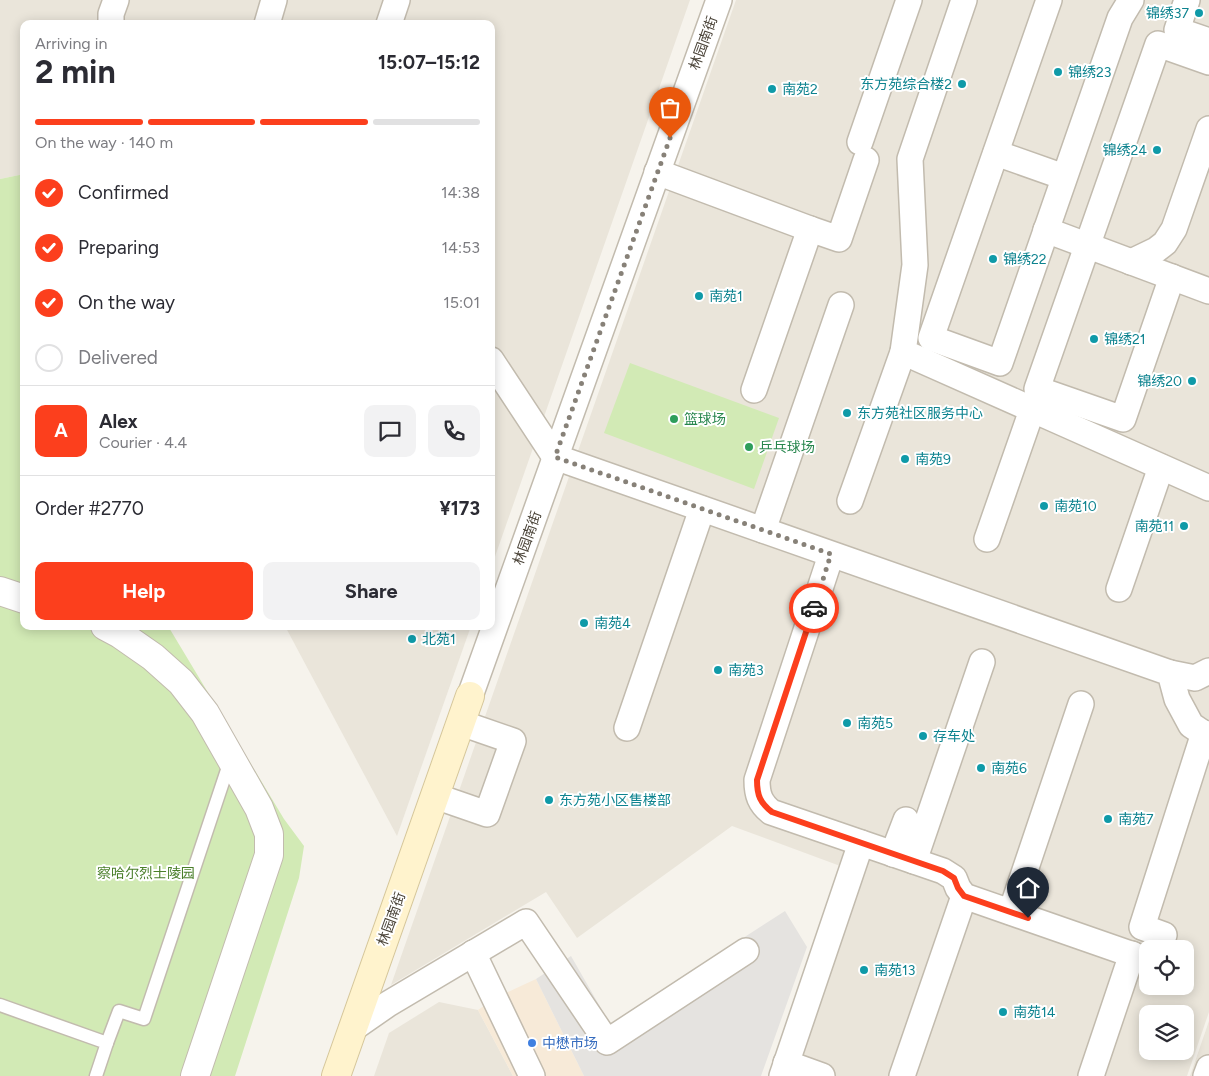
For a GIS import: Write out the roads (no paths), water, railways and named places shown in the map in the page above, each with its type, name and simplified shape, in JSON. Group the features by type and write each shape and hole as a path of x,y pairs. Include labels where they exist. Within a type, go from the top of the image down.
{"main road":[{"name":"林园南街","path":"336,1076 470,696"}],"street":[{"path":"111,20 116,0"},
{"path":"267,20 274,0"},
{"path":"390,20 397,0"},
{"name":"林园南街","path":"495,626 719,0"},
{"path":"657,172 839,239 863,151 909,0"},
{"path":"850,502 903,352 915,265 910,159 964,0"},
{"path":"1049,0 931,338 1000,363 1120,18 1131,0"},
{"path":"1187,0 1177,30 1209,41"},
{"path":"1172,277 1122,419 1037,389 1158,44 1209,62"},
{"path":"1131,262 1156,250 1165,243 1174,229 1209,129"},
{"path":"996,153 1064,177"},
{"path":"754,390 810,229"},
{"path":"1046,230 1172,277 1208,287"},
{"path":"763,530 841,306"},
{"path":"903,352 1209,488"},
{"path":"495,366 555,457 1170,673 1196,678 1209,671"},
{"path":"987,540 1032,410"},
{"path":"1119,589 1161,467"},
{"path":"627,728 702,509"},
{"path":"831,554 757,780 757,793 763,805 772,812 943,871 954,878 964,896 1137,956 1091,1076"},
{"path":"0,591 20,598"},
{"path":"112,630 154,656 181,682 206,714 259,808 268,834 269,855 195,1076"},
{"name":"林园南街","path":"470,696 493,630"},
{"path":"904,858 982,662"},
{"path":"1164,935 1142,927 1207,735 1191,725 1177,699 1170,673"},
{"path":"1011,912 1081,704"},
{"path":"435,796 487,814 513,742 461,723"},
{"path":"904,858 906,820"},
{"path":"822,1076 784,1070 861,843"},
{"path":"902,1076 964,896"},
{"path":"352,1029 388,1004 526,922 607,1042 746,952"},
{"path":"473,953 532,1076"},
{"path":"1206,1076 1209,1068"}],"lane":[{"path":"96,1076 118,1011 144,1020 231,758"},
{"path":"0,1005 107,1043"}],"place":[{"name":"锦绣37","path":"1199,13"},
{"name":"锦绣23","path":"1058,72"},
{"name":"东方苑综合楼2","path":"962,84"},
{"name":"南苑2","path":"772,89"},
{"name":"锦绣24","path":"1157,150"},
{"name":"锦绣22","path":"993,259"},
{"name":"南苑1","path":"699,296"},
{"name":"锦绣21","path":"1094,339"},
{"name":"锦绣20","path":"1192,381"},
{"name":"东方苑社区服务中心","path":"847,413"},
{"name":"篮球场","path":"674,419"},
{"name":"乒乓球场","path":"749,447"},
{"name":"南苑9","path":"905,459"},
{"name":"南苑10","path":"1044,506"},
{"name":"南苑11","path":"1184,526"},
{"name":"南苑4","path":"584,623"},
{"name":"北苑1","path":"412,639"},
{"name":"南苑3","path":"718,670"},
{"name":"南苑5","path":"847,723"},
{"name":"存车处","path":"923,736"},
{"name":"南苑6","path":"981,768"},
{"name":"东方苑小区售楼部","path":"549,800"},
{"name":"南苑7","path":"1108,819"},
{"name":"南苑13","path":"864,970"},
{"name":"南苑14","path":"1003,1012"},
{"name":"中懋市场","path":"532,1043"}],"park label":[{"name":"察哈尔烈士陵园","path":"146,873"}]}
